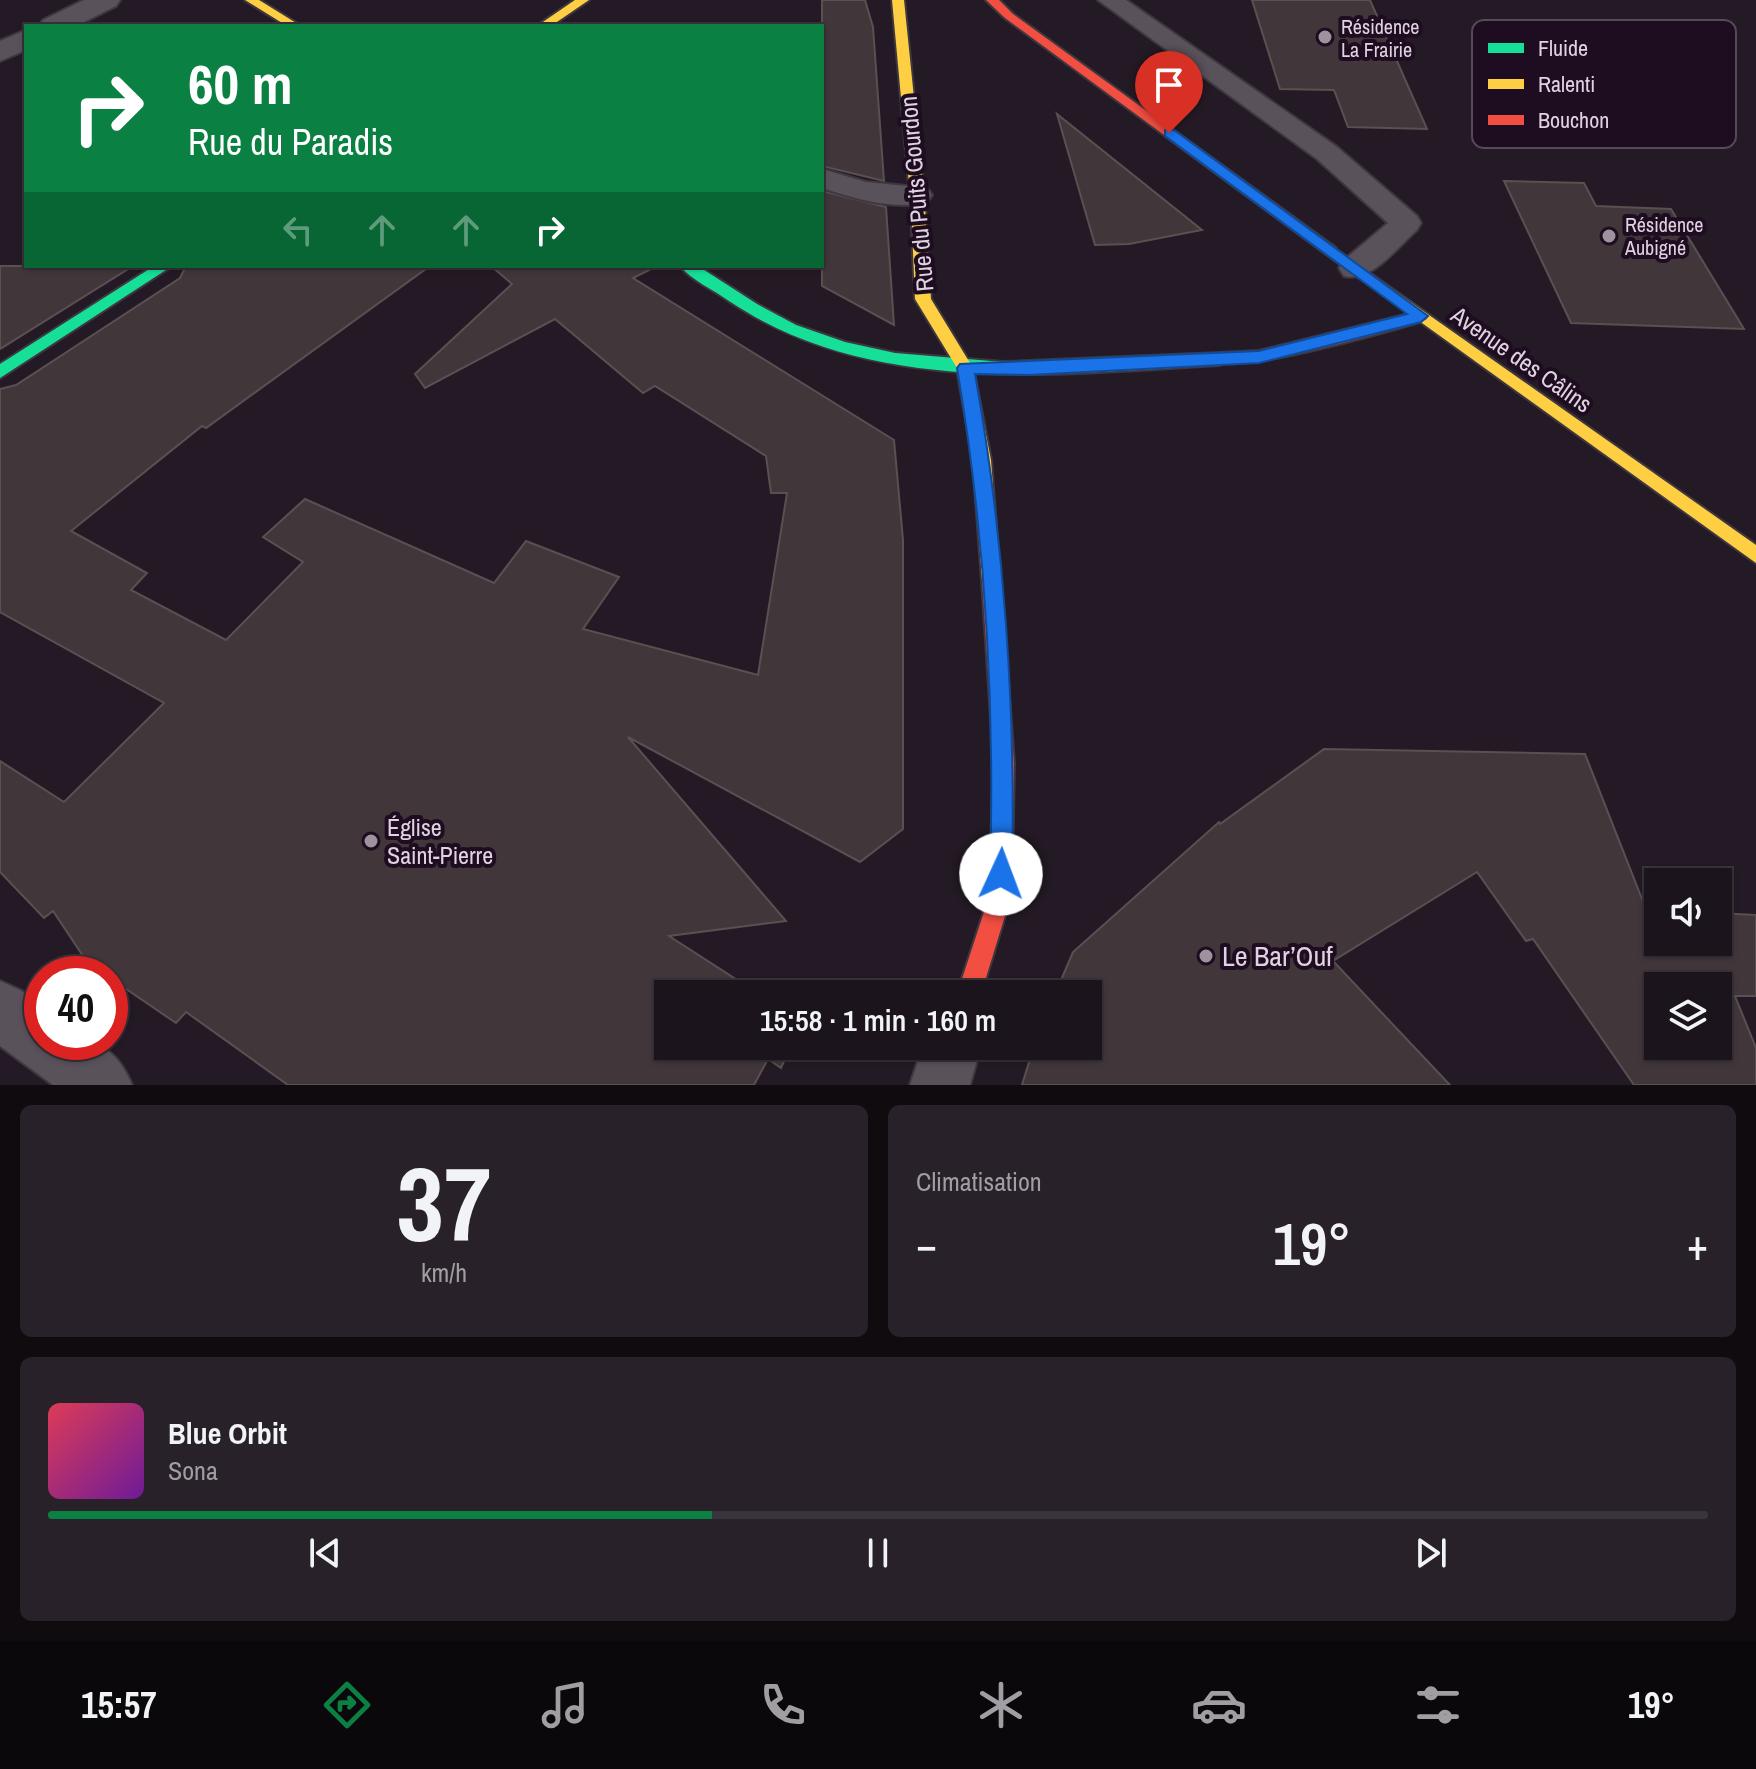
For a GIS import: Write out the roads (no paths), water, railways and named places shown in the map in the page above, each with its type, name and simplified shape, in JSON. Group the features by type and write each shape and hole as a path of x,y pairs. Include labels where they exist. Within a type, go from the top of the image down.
{"street":[{"path":"57,24 106,0"},
{"path":"251,0 292,24"},
{"path":"546,24 583,0"},
{"name":"Rue du Puits Gourdon","path":"898,0 917,195 923,299 965,368 982,460 1004,763 1001,874 997,906 973,980"},
{"name":"Avenue des Câlins","path":"992,0 1009,16 1421,316 1756,555"},
{"path":"0,52 24,40"},
{"path":"0,372 162,268"},
{"path":"690,268 790,329 869,354 965,368 1028,369 1259,357 1421,316"},
{"path":"0,1010 24,1027"},
{"path":"68,1060 102,1085"},
{"path":"940,1085 948,1060"}],"lane":[{"path":"1110,0 1210,80 1327,153 1406,223 1355,268"},
{"path":"824,179 864,191 917,195"}],"place":[{"name":"Résidence La Frairie","path":"1325,37"},
{"name":"Résidence Aubigné","path":"1609,236"},
{"name":"Église Saint-Pierre","path":"371,841"},
{"name":"Le Bar’Ouf","path":"1206,956"}]}
